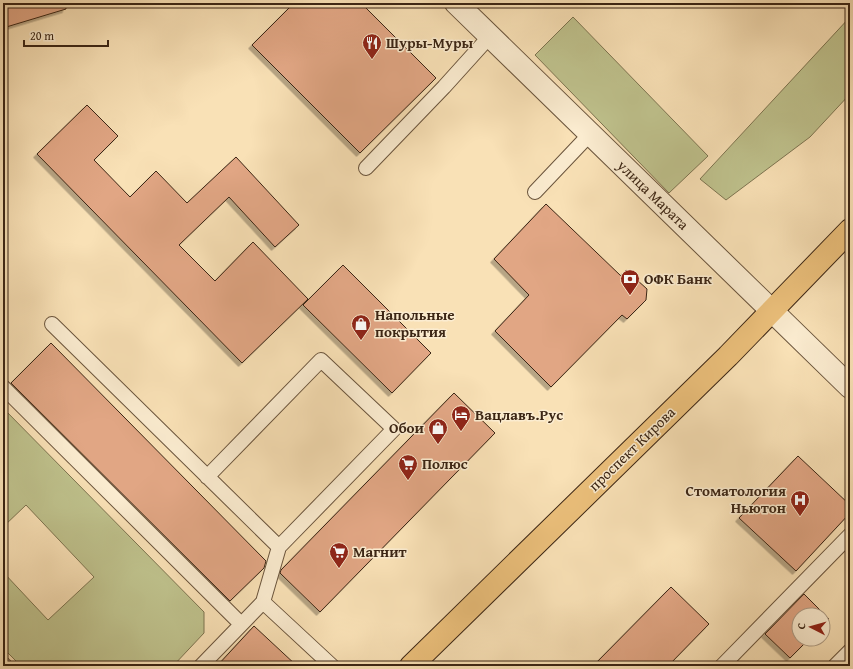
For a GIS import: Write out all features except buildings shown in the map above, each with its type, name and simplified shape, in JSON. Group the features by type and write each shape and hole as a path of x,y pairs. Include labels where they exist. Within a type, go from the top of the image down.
{"main road":[{"name":"проспект Кирова","path":"411,666 716,367 850,230"}],"street":[{"name":"улица Марата","path":"456,3 850,387"}],"lane":[{"path":"366,168 444,87 490,36"},
{"path":"535,192 590,134"},
{"path":"52,324 279,547"},
{"path":"201,666 263,602 279,547 394,429 321,360 207,477"},
{"path":"3,387 241,624"},
{"path":"722,666 850,535"},
{"path":"263,602 332,666"},
{"path":"835,666 850,651"}],"green space":[{"path":"573,17 708,156 669,193 535,55"},
{"path":"850,17 850,94 810,137 726,200 700,179"},
{"path":"3,408 204,612 204,633 173,666 21,666 3,648 3,572 48,620 94,577 26,505 3,527"}],"place":[{"name":"Шуры-Муры","path":"372,60"},
{"name":"ОФК Банк","path":"630,296"},
{"name":"Напольные покрытия","path":"361,341"},
{"name":"Вацлавъ.Рус","path":"461,432"},
{"name":"Обои","path":"438,445"},
{"name":"Полюс","path":"408,481"},
{"name":"Стоматология Ньютон","path":"800,517"},
{"name":"Магнит","path":"339,569"}]}
